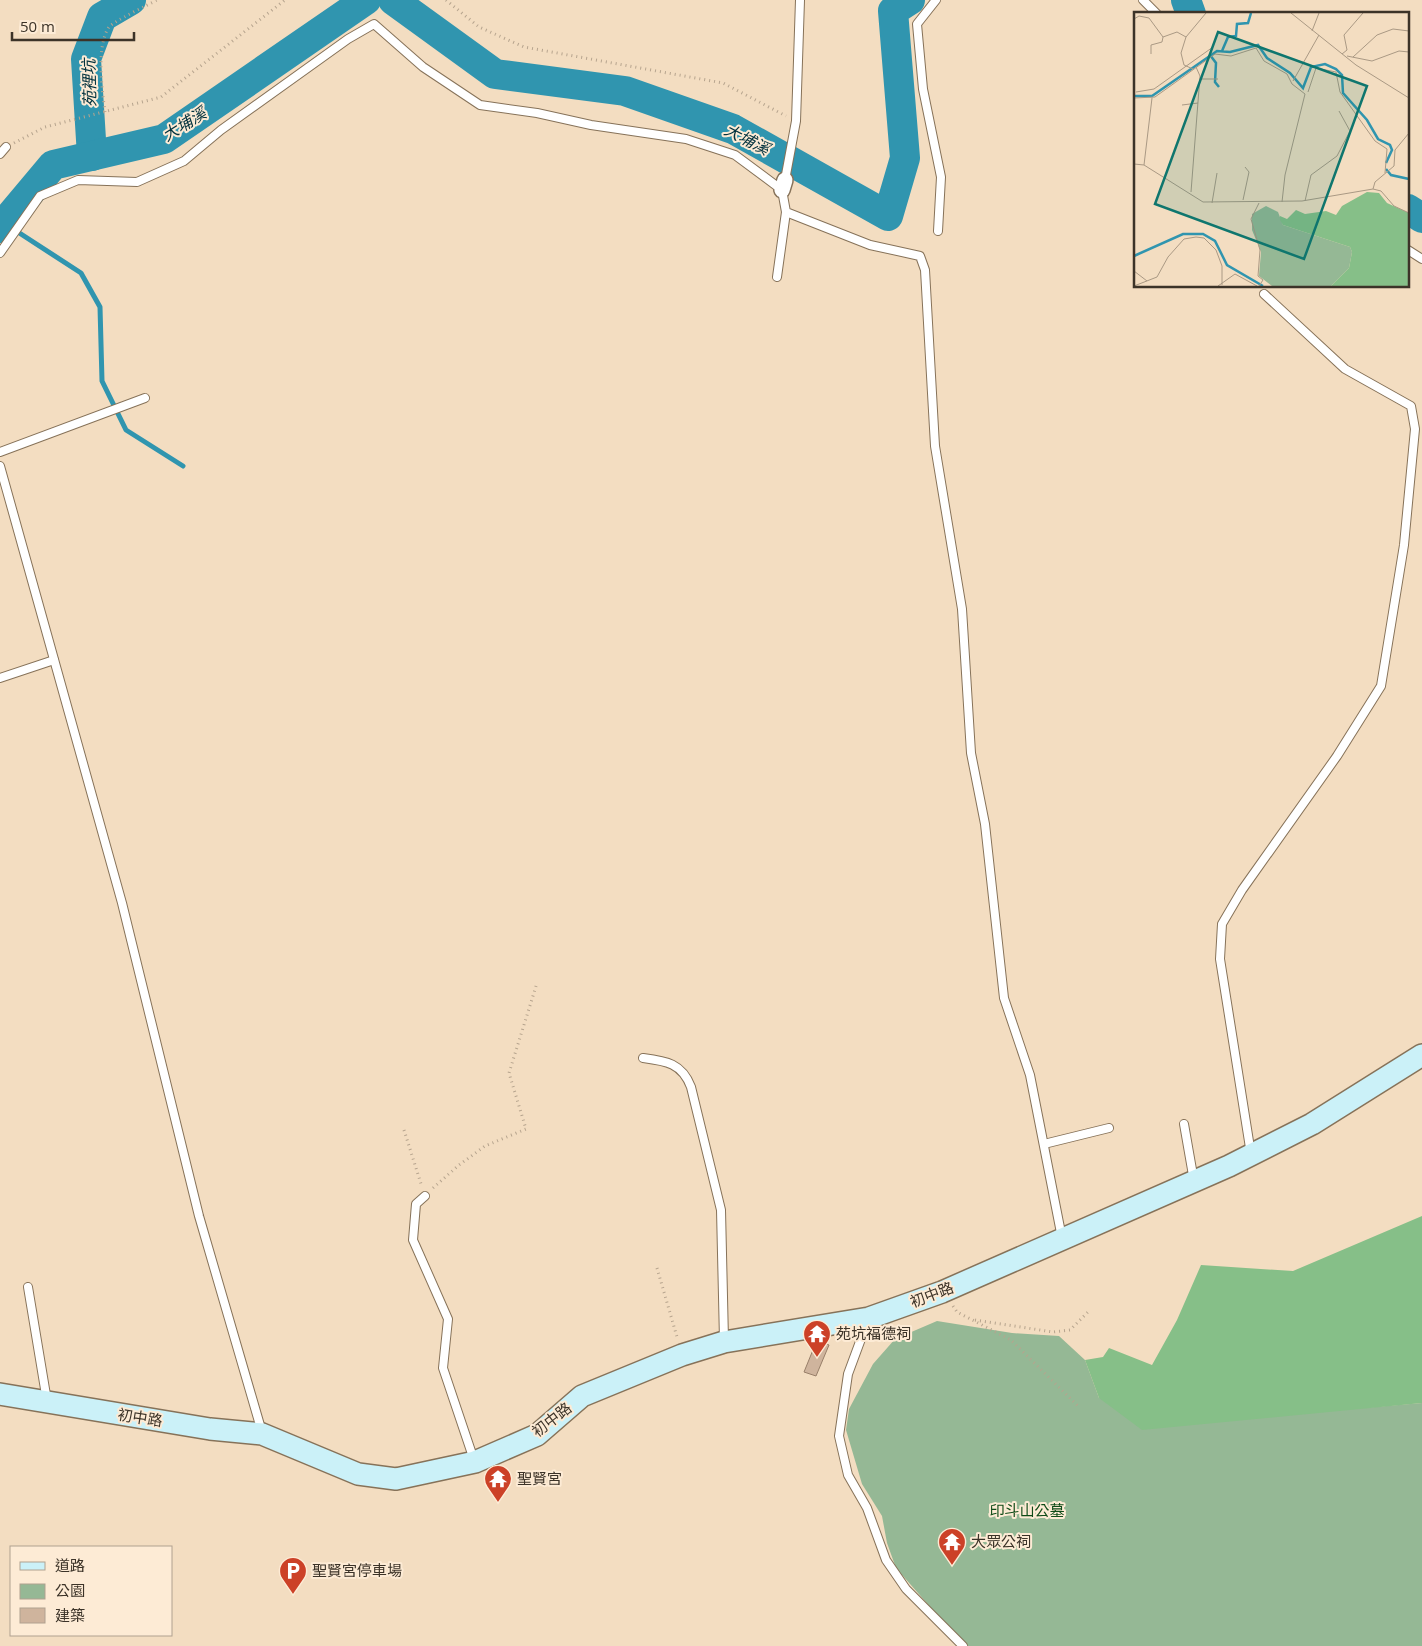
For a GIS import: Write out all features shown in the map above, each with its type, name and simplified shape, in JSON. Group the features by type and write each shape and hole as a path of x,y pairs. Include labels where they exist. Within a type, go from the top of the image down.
{"street":[{"name":"初中路","path":"0,1394 210,1429 262,1434 358,1474 396,1479 475,1462 536,1435 582,1396 682,1355 724,1342 869,1318 942,1292 1194,1181 1312,1124 1422,1055"}],"lane":[{"path":"777,277 786,212 783,185 796,121 800,0"},
{"path":"936,0 917,24 923,89 941,176 938,231"},
{"path":"1143,0 1155,12"},
{"path":"0,253 40,196 78,180 137,182 184,161 229,124 348,38 374,24 423,67 480,106 537,113 591,125 686,139 735,155 783,185"},
{"path":"0,154 6,147"},
{"path":"786,212 870,245 920,256 925,270 935,446 962,609 971,753 985,824 1004,998 1030,1074 1062,1238"},
{"path":"1410,251 1422,259"},
{"path":"1251,1154 1220,959 1222,924 1242,890 1337,756 1381,686 1404,545 1415,429 1412,406 1345,369 1264,294"},
{"path":"0,452 145,398"},
{"path":"0,466 122,903 199,1216 262,1434"},
{"path":"0,678 54,660"},
{"path":"643,1058 665,1060 686,1073 691,1087 721,1210 724,1342"},
{"path":"1184,1124 1194,1181"},
{"path":"1044,1144 1109,1128"},
{"path":"425,1196 416,1204 413,1240 448,1319 443,1368 475,1462"},
{"path":"28,1287 48,1403"},
{"path":"869,1318 848,1374 839,1436 848,1475 867,1508 886,1560 906,1589 964,1646"}],"path":[{"path":"106,112 103,94 102,47 110,26 156,0"},
{"path":"6,147 45,127 161,97 285,0"},
{"path":"446,0 479,26 524,47 723,84 796,121"},
{"path":"404,1130 425,1196 459,1165 485,1146 526,1130 509,1073 537,983"},
{"path":"657,1268 682,1355"},
{"path":"942,1292 957,1312 1011,1340 1078,1406"},
{"path":"972,1320 1062,1331 1070,1330 1089,1311"}],"green space":[{"path":"1422,1216 1422,1403 1142,1430 1099,1398 1085,1360 1103,1357 1109,1348 1152,1365 1177,1320 1201,1265 1293,1271"},
{"name":"印斗山公墓","path":"937,1321 1012,1333 1059,1336 1085,1360 1099,1398 1315,1412 1422,1403 1422,1646 968,1646 954,1634 896,1568 887,1543 882,1516 862,1484 846,1430 849,1409 873,1364 895,1339"}],"building":[{"name":"苑坑福德祠","path":"817,1340 829,1345 816,1376 804,1372"}],"waterway":[{"name":"苑裡坑","path":"92,156 86,59 102,17 131,0"},
{"name":"大埔溪","path":"0,228 53,165 164,139 366,0"},
{"name":"大埔溪","path":"393,0 495,74 625,91 733,129 888,216 905,158 893,11 910,0"},
{"name":"大埔溪","path":"1186,0 1190,12"},
{"name":"大埔溪","path":"1410,210 1422,218"},
{"path":"4,223 81,273 100,307 102,381 126,430 183,466"}],"place":[{"name":"苑坑福德祠","path":"817,1358"},
{"name":"聖賢宮","path":"498,1503"},
{"name":"大眾公祠","path":"952,1566"},
{"name":"聖賢宮停車場","path":"293,1595"}]}
